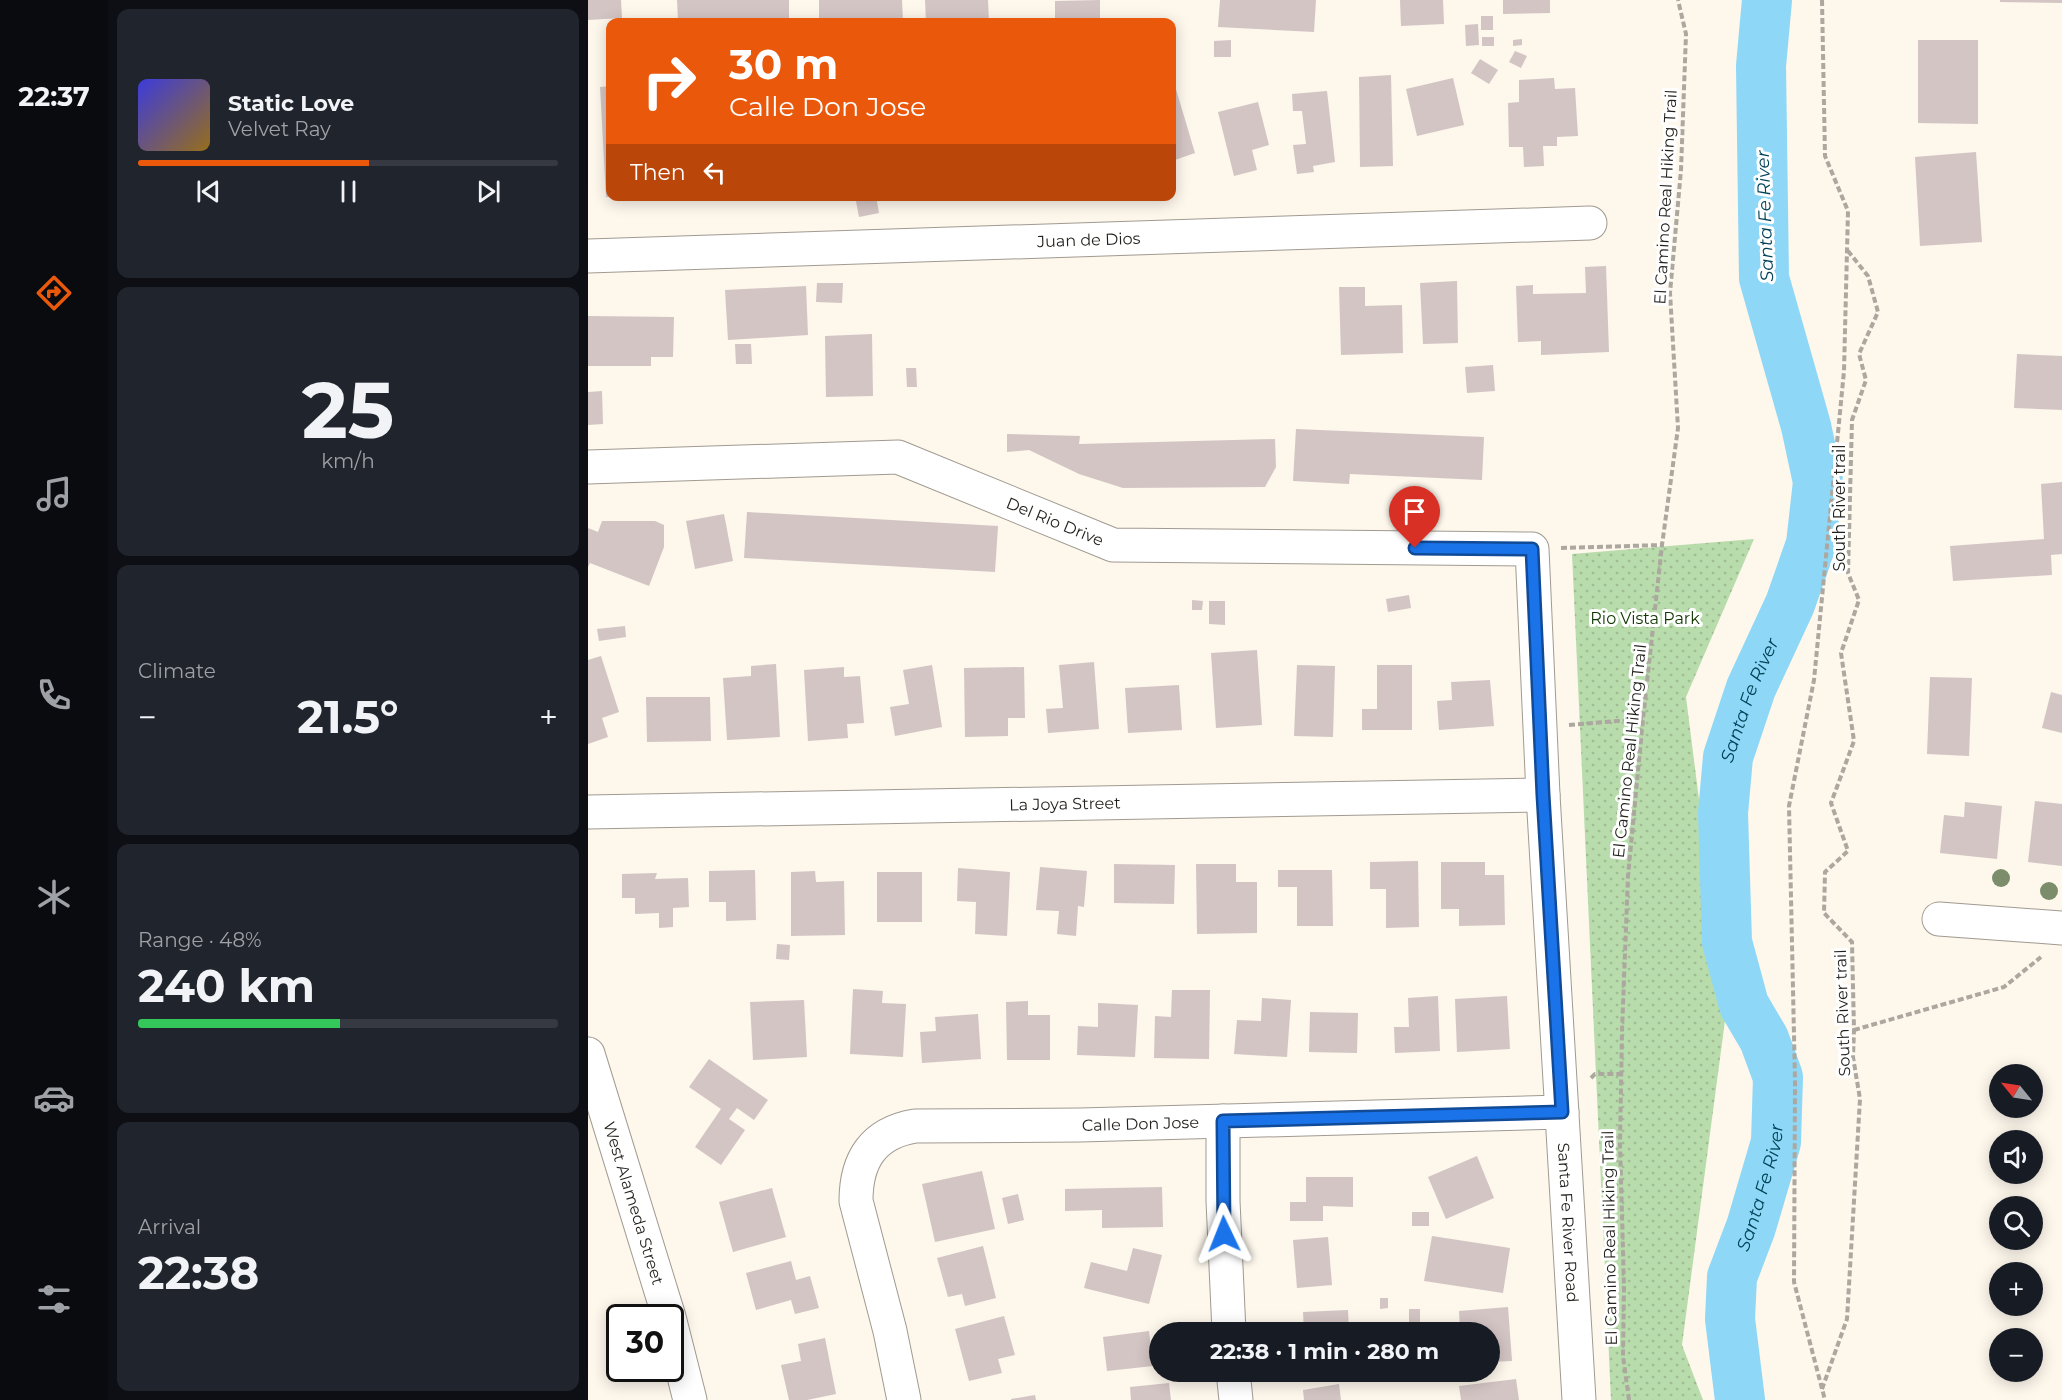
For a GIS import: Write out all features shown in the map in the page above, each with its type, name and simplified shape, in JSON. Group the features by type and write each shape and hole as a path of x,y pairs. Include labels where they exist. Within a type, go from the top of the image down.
{"street":[{"name":"Juan de Dios","path":"588,256 1590,223"},
{"name":"Del Rio Drive","path":"588,467 898,457 1113,545 1532,549"},
{"name":"Santa Fe River Road","path":"1532,549 1543,795 1579,1400"},
{"name":"La Joya Street","path":"588,812 1543,795"},
{"path":"1939,919 2054,940"},
{"name":"West Alameda Street","path":"588,1054 665,1304"},
{"name":"Calle Don Jose","path":"904,1400 890,1331 856,1201 858,1142 915,1126 1080,1125 1562,1112"},
{"path":"1223,1121 1223,1201 1229,1322"},
{"name":"West Alameda Street","path":"684,1376 690,1400"},
{"path":"1234,1382 1236,1400"}],"path":[{"name":"El Camino Real Hiking Trail","path":"1629,1400 1623,1356 1624,1287 1620,1144 1628,876 1662,545 1678,428 1670,293 1681,170 1686,34 1678,0"},
{"path":"1822,0 1825,156 1848,211 1844,371 1814,680 1789,806 1795,1081 1794,1282 1825,1400"},
{"name":"South River trail","path":"1822,1390 1847,1319 1860,1099 1853,1057 1852,942 1824,913 1825,872 1848,851 1831,803 1854,741 1841,653 1859,600 1848,573 1852,420 1866,380 1859,354 1878,312 1868,276 1847,250"},
{"path":"1532,549 1662,545"},
{"path":"1567,725 1643,718"},
{"path":"1854,1030 2004,987 2054,940"}],"green space":[{"name":"Rio Vista Park","path":"1754,539 1686,697 1726,1013 1682,1345 1703,1400 1611,1400 1572,554"}],"building":[{"path":"588,0 621,0 622,18 588,20"},
{"path":"677,0 789,0 789,18 678,18"},
{"path":"819,0 902,0 903,18 819,18"},
{"path":"925,0 988,0 989,18 926,18"},
{"path":"1100,0 1100,18 1055,18 1055,1"},
{"path":"1220,0 1316,0 1314,32 1218,27"},
{"path":"1400,0 1443,0 1444,24 1401,26"},
{"path":"1503,0 1550,0 1550,13 1503,14"},
{"path":"2000,0 2062,0 2062,3 2000,2"},
{"path":"1481,16 1493,16 1493,30 1481,30"},
{"path":"1478,24 1479,45 1466,46 1465,25"},
{"path":"1482,37 1494,37 1494,46 1482,46"},
{"path":"1522,39 1522,45 1513,46 1513,40"},
{"path":"1231,40 1231,57 1214,57 1214,41"},
{"path":"1918,40 1978,40 1978,124 1918,123"},
{"path":"1515,51 1527,56 1521,68 1509,62"},
{"path":"1480,59 1498,70 1489,84 1471,73"},
{"path":"1391,75 1393,166 1360,167 1359,77"},
{"path":"1453,78 1464,125 1417,136 1406,89"},
{"path":"1554,78 1555,89 1575,88 1578,136 1557,137 1557,146 1543,146 1544,166 1524,167 1523,147 1509,147 1508,103 1519,102 1519,80"},
{"path":"606,86 606,197 600,87"},
{"path":"1176,89 1195,153 1176,160"},
{"path":"1327,91 1335,162 1313,166 1314,172 1297,174 1293,145 1306,144 1302,111 1293,111 1292,94"},
{"path":"1258,102 1269,145 1252,150 1257,170 1234,176 1218,112"},
{"path":"1976,152 1982,242 1920,246 1915,157"},
{"path":"856,201 877,201 879,213 859,217"},
{"path":"1606,266 1609,352 1541,355 1541,341 1518,342 1516,286 1533,285 1533,294 1586,293 1585,267"},
{"path":"1457,281 1458,343 1423,344 1420,283"},
{"path":"817,283 843,283 842,303 816,302"},
{"path":"806,286 808,335 728,340 725,290"},
{"path":"1339,287 1365,287 1365,306 1402,305 1403,353 1341,355"},
{"path":"588,316 674,317 673,357 651,357 651,366 588,366"},
{"path":"872,334 873,396 826,397 825,336"},
{"path":"735,344 751,344 752,364 736,364"},
{"path":"2017,354 2062,356 2062,410 2014,408"},
{"path":"1493,365 1495,391 1467,393 1465,367"},
{"path":"906,368 916,368 917,387 907,387"},
{"path":"602,391 603,424 588,425 588,392"},
{"path":"1296,429 1484,437 1482,480 1350,474 1349,484 1293,481"},
{"path":"1007,434 1080,436 1079,444 1275,439 1276,467 1265,487 1123,488 1079,474 1029,450 1007,452"},
{"path":"2062,482 2062,554 2051,555 2052,575 1953,581 1950,546 2044,539 2041,484"},
{"path":"747,512 998,526 995,572 744,558"},
{"path":"724,514 733,561 695,569 686,521"},
{"path":"602,521 655,521 664,525 664,547 649,586 590,563 588,567 588,528 598,532"},
{"path":"1409,595 1411,608 1388,612 1386,599"},
{"path":"1192,600 1203,601 1202,610 1192,610"},
{"path":"1209,601 1225,601 1225,625 1209,624"},
{"path":"625,626 626,637 599,641 597,629"},
{"path":"1257,650 1262,725 1216,728 1211,653"},
{"path":"601,656 619,712 602,718 608,737 588,744 588,660"},
{"path":"1094,662 1099,729 1048,733 1046,709 1063,708 1059,665"},
{"path":"776,664 780,737 727,740 723,678 751,676 751,666"},
{"path":"932,665 942,727 895,736 890,707 909,704 903,670"},
{"path":"1297,665 1335,666 1333,737 1294,736"},
{"path":"1377,665 1412,665 1412,730 1362,730 1362,709 1377,709"},
{"path":"844,667 844,677 860,676 864,723 847,724 848,738 808,741 804,670"},
{"path":"1024,667 1025,718 1008,718 1008,736 965,737 964,668"},
{"path":"1930,677 1972,678 1969,756 1927,754"},
{"path":"1490,680 1494,726 1439,730 1437,701 1452,700 1451,682"},
{"path":"1179,685 1182,730 1128,733 1125,688"},
{"path":"2051,692 2062,695 2062,733 2042,728"},
{"path":"646,697 710,697 711,741 647,742"},
{"path":"2035,801 2062,804 2062,866 2028,862"},
{"path":"1965,802 2002,806 1997,859 1940,853 1944,815 1964,817"},
{"path":"1418,861 1419,927 1386,928 1386,889 1370,889 1370,862"},
{"path":"1441,862 1485,862 1485,875 1504,875 1505,925 1459,926 1459,909 1441,909"},
{"path":"1114,864 1175,865 1174,904 1114,903"},
{"path":"1196,864 1236,864 1236,882 1257,882 1257,933 1197,934"},
{"path":"1040,867 1087,871 1084,907 1078,906 1076,936 1057,934 1059,911 1036,910"},
{"path":"958,868 1010,872 1007,936 975,934 976,902 957,901"},
{"path":"755,870 756,920 726,921 726,902 709,902 709,871"},
{"path":"1278,870 1332,870 1333,926 1297,926 1297,887 1278,887"},
{"path":"815,871 816,882 844,881 845,935 791,936 791,872"},
{"path":"877,872 922,872 922,922 877,922"},
{"path":"657,873 655,879 688,878 689,907 673,908 673,927 659,928 659,913 635,914 635,898 622,898 622,874"},
{"path":"777,944 790,945 789,960 776,959"},
{"path":"853,989 883,991 882,1003 906,1004 903,1057 850,1054"},
{"path":"1172,990 1210,990 1209,1059 1154,1058 1155,1016 1171,1017"},
{"path":"1438,996 1440,1051 1395,1053 1394,1027 1409,1027 1408,998"},
{"path":"1507,996 1510,1049 1457,1052 1455,999"},
{"path":"1262,998 1291,1000 1287,1057 1234,1054 1237,1020 1261,1021"},
{"path":"804,1000 807,1057 753,1060 750,1002"},
{"path":"1028,1001 1028,1015 1050,1015 1050,1060 1007,1060 1006,1002"},
{"path":"1098,1003 1138,1005 1135,1057 1077,1055 1078,1026 1098,1027"},
{"path":"1310,1012 1358,1013 1357,1053 1309,1052"},
{"path":"978,1014 981,1059 922,1063 920,1032 936,1031 935,1017"},
{"path":"709,1059 768,1100 754,1120 737,1108 729,1119 745,1130 721,1165 695,1147 721,1109 689,1087"},
{"path":"1477,1156 1494,1198 1446,1219 1428,1177"},
{"path":"982,1171 995,1229 935,1242 922,1184"},
{"path":"1306,1177 1353,1177 1353,1207 1323,1206 1323,1221 1290,1221 1290,1202 1306,1202"},
{"path":"1162,1187 1163,1227 1102,1228 1102,1210 1065,1211 1065,1189"},
{"path":"772,1188 786,1237 733,1252 719,1202"},
{"path":"1018,1194 1024,1220 1008,1224 1002,1198"},
{"path":"1412,1212 1429,1212 1429,1226 1412,1226"},
{"path":"1432,1236 1510,1248 1503,1293 1424,1281"},
{"path":"1328,1237 1332,1285 1297,1288 1293,1240"},
{"path":"983,1246 996,1298 965,1306 962,1294 948,1297 937,1258"},
{"path":"1133,1248 1162,1255 1149,1304 1084,1288 1091,1262 1127,1271"},
{"path":"791,1261 796,1280 810,1276 819,1308 795,1314 791,1300 756,1310 746,1273"},
{"path":"1380,1298 1388,1298 1388,1308 1380,1309"},
{"path":"1508,1307 1512,1361 1500,1362 1500,1322 1460,1322 1459,1311"},
{"path":"1409,1309 1420,1309 1420,1322 1409,1322"},
{"path":"1348,1310 1349,1322 1304,1322 1303,1312"},
{"path":"1004,1316 1015,1355 998,1359 1002,1373 969,1381 955,1329"},
{"path":"1149,1331 1149,1366 1107,1371 1103,1337"},
{"path":"825,1338 836,1394 807,1400 789,1400 781,1365 801,1361 798,1344"},
{"path":"1516,1379 1519,1400 1461,1400 1459,1386"},
{"path":"1169,1383 1171,1400 1131,1400 1130,1387"},
{"path":"1339,1384 1341,1400 1304,1400 1303,1390"},
{"path":"1035,1395 1036,1400 1011,1400 1011,1399"}],"waterway":[{"name":"Santa Fe River","path":"1740,1400 1730,1319 1732,1277 1751,1227 1776,1142 1778,1077 1764,1039 1744,1005 1727,942 1723,813 1728,757 1751,688 1790,604 1811,544 1818,482 1806,426 1764,278 1761,66 1767,0"}],"route":[{"path":"1224,1234 1223,1121 1562,1112 1543,795 1532,549 1415,548"}]}
